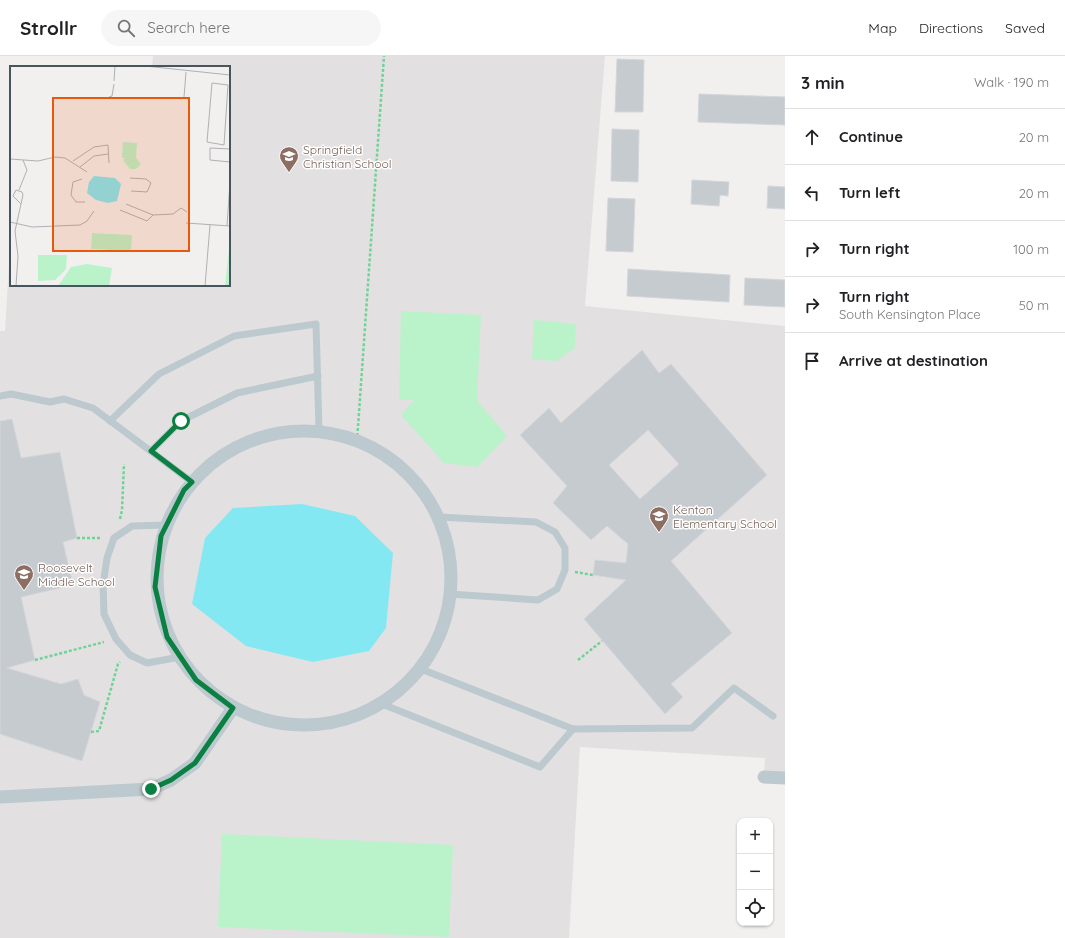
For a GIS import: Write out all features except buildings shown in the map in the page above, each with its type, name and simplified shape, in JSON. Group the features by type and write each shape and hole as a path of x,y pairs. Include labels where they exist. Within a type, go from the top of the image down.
{"street":[{"path":"319,430 357,441 369,445 410,475 439,517 452,567 447,618 420,669 382,704 334,723 282,724 233,708 196,680 167,637 155,587 161,536 166,525 184,490 220,455 267,434 319,430"},
{"path":"0,797 151,789 171,780 195,763 233,708"},
{"path":"764,776 785,778"}],"lane":[{"path":"110,421 159,374 234,336 316,324 319,430"},
{"path":"151,451 181,421 237,393 318,376"},
{"path":"0,396 11,394 50,402 64,400 93,408 192,482"},
{"path":"439,517 536,522 554,532 565,548 565,570 557,589 538,600 449,594"},
{"path":"166,525 132,526 114,538 107,558 102,585 104,614 116,639 130,655 147,663 180,657"},
{"path":"420,669 573,729 692,728 734,688 774,716"},
{"path":"382,704 540,767 573,729"}],"path":[{"path":"357,441 384,56"},
{"path":"77,538 114,538 122,510 124,464"},
{"path":"565,570 593,575"},
{"path":"35,660 116,639"},
{"path":"578,660 602,641"},
{"path":"91,732 99,731 118,664 130,655"}],"shaded area":[{"path":"153,56 605,56 585,306 785,326 785,778 764,777 765,758 580,747 569,938 0,938 0,331 5,331 9,263 10,286 230,286 230,66 152,66"}],"green space":[{"path":"401,311 481,315 477,400 507,436 477,467 444,463 401,415 414,400 399,400"},
{"path":"534,320 576,324 575,348 556,361 532,359"},
{"path":"222,834 453,845 449,937 218,927"}],"water":[{"path":"302,504 355,516 393,553 386,628 369,651 313,662 246,646 192,604 205,538 233,508"}],"place":[{"name":"Springfield Christian School","path":"289,173"},
{"name":"Kenton Elementary School","path":"659,533"},
{"name":"Roosevelt Middle School","path":"24,591"}],"route":[{"path":"151,789 171,780 195,763 208,742 233,708 196,680 167,637 155,587 161,536 184,490 192,482 151,451 181,421"}]}
